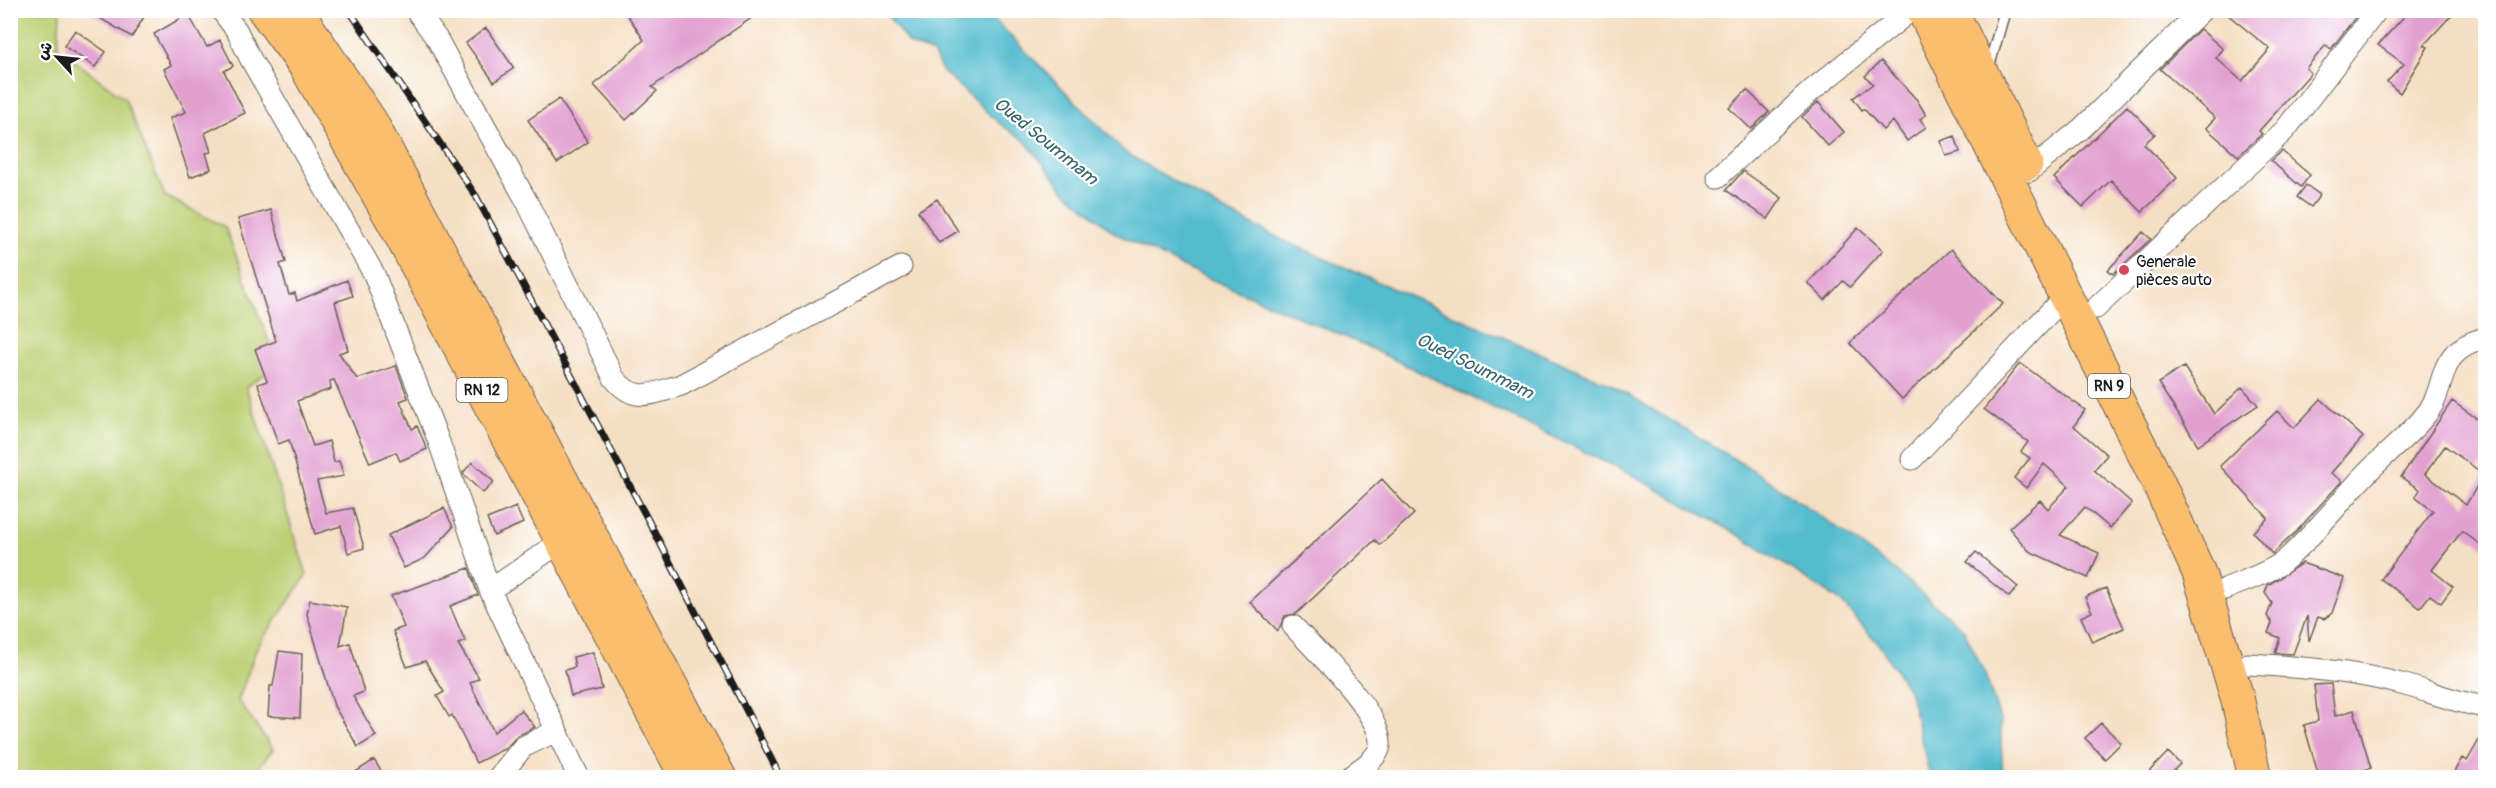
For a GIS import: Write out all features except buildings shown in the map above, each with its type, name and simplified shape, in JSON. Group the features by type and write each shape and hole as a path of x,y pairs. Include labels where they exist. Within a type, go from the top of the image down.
{"highway":[{"name":"RN 12","path":"264,10 294,50 326,102 397,228 593,603 687,777"},
{"name":"RN 12","path":"297,10 371,122 720,777"},
{"name":"RN 9","path":"1923,10 2159,484 2199,573 2237,697 2255,777"},
{"name":"RN 9","path":"1952,10 2145,408 2225,589 2248,664 2276,777"}],"street":[{"path":"221,10 237,31 250,58 374,274 439,442 489,590 579,777"},
{"path":"417,10 437,39 527,202 614,378 628,393 647,395 681,385 901,267"},
{"path":"1718,177 1811,91 1911,10"},
{"path":"2029,171 2081,129 2202,10"},
{"path":"2096,308 2285,130 2377,10"},
{"path":"1911,459 2066,295"},
{"path":"2225,589 2281,564 2300,546 2432,407 2443,370 2452,355 2468,342 2486,338"},
{"path":"489,590 562,541"},
{"path":"1293,626 1371,714 1379,734 1380,746 1374,758 1348,777"},
{"path":"2248,664 2290,666 2373,678 2486,707"},
{"path":"498,777 523,747 556,731"}],"lane":[{"path":"1985,79 2005,10"}],"green space":[{"path":"10,11 60,11 58,48 125,99 165,196 225,227 278,365 246,387 307,575 257,647 238,701 273,749 252,777 11,777"}],"water":[{"name":"Oued Soummam","path":"884,11 986,11 1126,153 1217,207 1287,242 1612,385 1754,471 1825,519 1894,570 1964,630 1985,674 2000,719 2003,777 1930,777 1910,693 1878,643 1838,599 1735,533 1632,475 1368,347 1185,268 1115,233 1064,190 1025,141 1000,124 943,72 933,53 909,44"}],"railway":[{"path":"349,10 476,196 656,535 781,778"}],"place":[{"name":"Generale pièces auto","path":"2124,270"}]}
